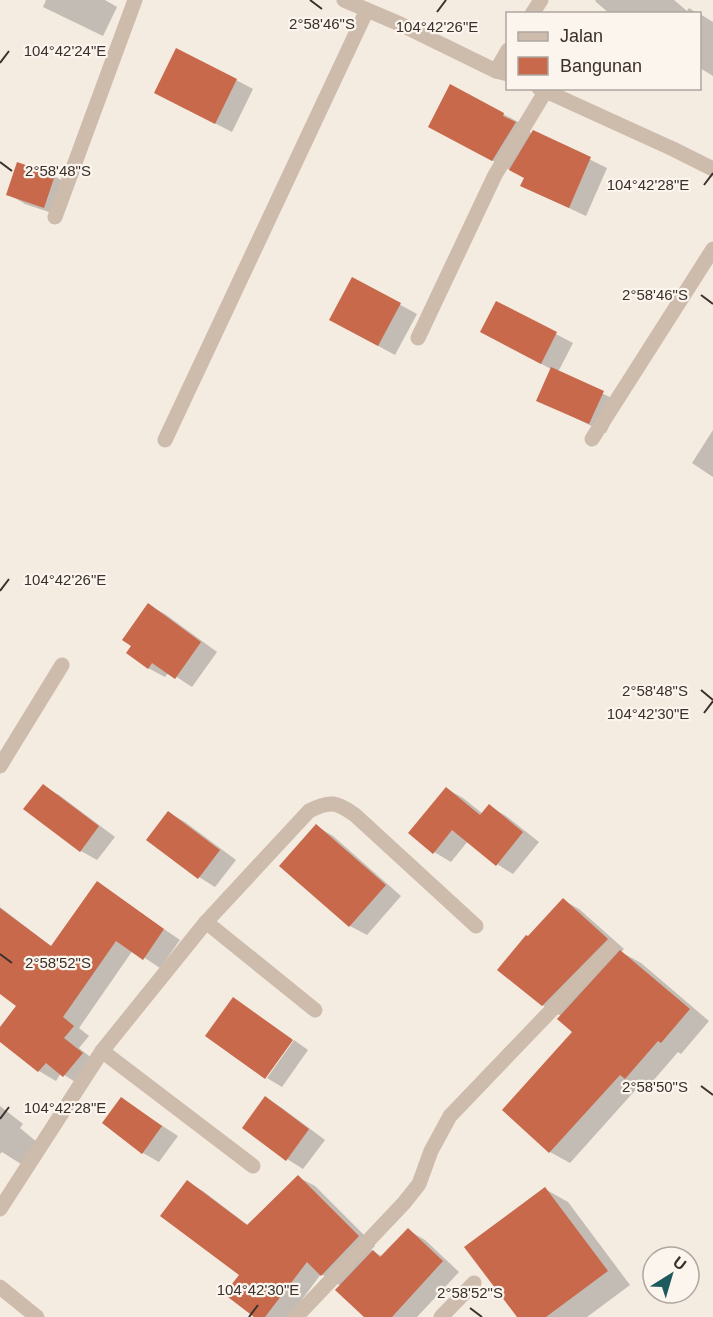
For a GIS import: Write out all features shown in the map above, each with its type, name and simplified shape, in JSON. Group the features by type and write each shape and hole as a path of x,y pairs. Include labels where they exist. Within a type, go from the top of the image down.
{"street":[{"path":"55,217 135,0"},
{"path":"344,0 502,72 506,54"},
{"path":"165,440 367,10"},
{"path":"418,338 495,175 542,90 713,169"},
{"path":"592,439 713,249"},
{"path":"0,766 62,665"},
{"path":"0,1209 102,1051 206,921 309,811 323,804 340,804 355,815 476,926"},
{"path":"206,921 315,1010"},
{"path":"296,1317 404,1203 419,1184 431,1151 450,1116 611,948"},
{"path":"102,1051 253,1166"},
{"path":"441,1317 474,1283"},
{"path":"0,1287 37,1317"}],"building":[{"path":"176,48 237,79 215,124 154,93"},
{"path":"450,84 504,113 503,116 516,122 492,161 428,127"},
{"path":"533,130 591,157 569,208 520,186 524,178 509,170"},
{"path":"17,162 55,175 44,208 6,195"},
{"path":"352,277 401,303 378,346 329,320"},
{"path":"496,301 557,332 541,364 480,332"},
{"path":"551,367 604,391 589,424 536,401"},
{"path":"148,603 201,642 175,679 152,663 148,669 126,653 131,646 122,640"},
{"path":"43,784 99,826 80,852 23,809"},
{"path":"446,787 480,815 489,804 523,832 496,866 452,830 433,854 408,833"},
{"path":"168,811 220,850 198,879 146,840"},
{"path":"316,824 386,885 349,927 279,866"},
{"path":"97,881 164,929 143,960 116,941 63,1017 74,1026 64,1038 83,1053 63,1077 46,1063 38,1072 0,1042 0,1027 16,1006 0,994 0,908 51,946"},
{"path":"563,898 608,939 542,1006 497,970 526,935 528,936"},
{"path":"620,950 690,1009 661,1043 658,1041 625,1079 620,1075 549,1153 502,1110 572,1032 557,1019"},
{"path":"233,997 293,1040 265,1079 205,1036"},
{"path":"265,1096 309,1129 286,1161 242,1128"},
{"path":"121,1097 162,1126 142,1154 102,1123"},
{"path":"298,1175 359,1236 321,1276 307,1262 265,1317 254,1317 224,1294 239,1275 160,1216 187,1180 247,1225"},
{"path":"545,1187 608,1271 546,1317 517,1317 464,1247"},
{"path":"408,1228 443,1261 392,1317 364,1317 335,1290 373,1250 380,1257"}]}
